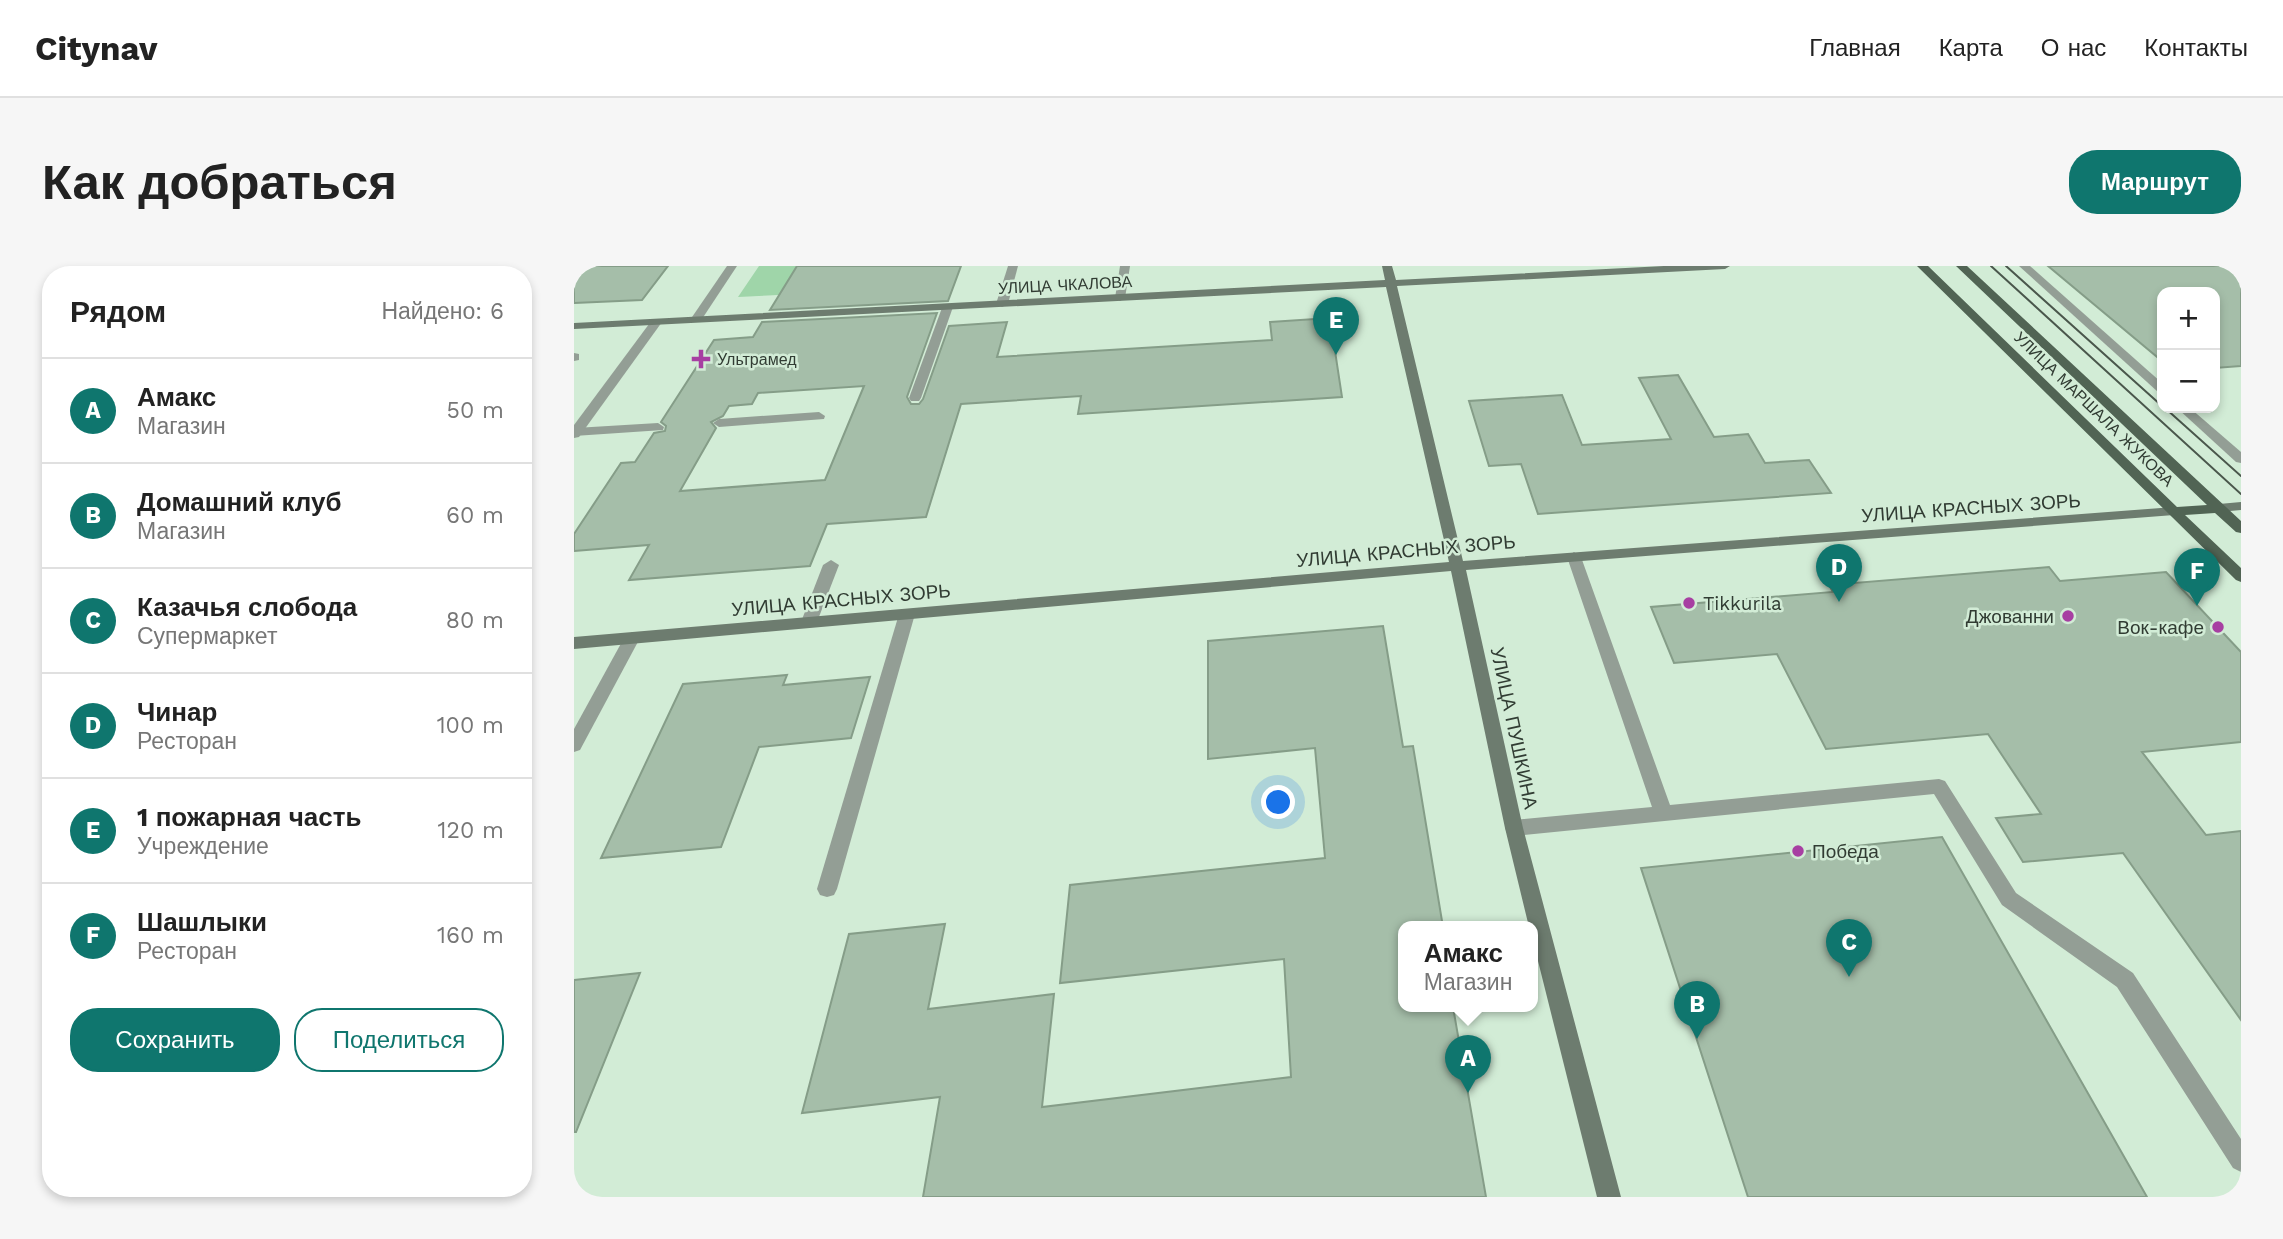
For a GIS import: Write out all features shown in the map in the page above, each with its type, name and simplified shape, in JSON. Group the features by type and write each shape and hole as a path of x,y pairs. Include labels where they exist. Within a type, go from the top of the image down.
{"main road":[{"name":"УЛИЦА МАРШАЛА ЖУКОВА","path":"1922,266 2241,578"},
{"name":"УЛИЦА МАРШАЛА ЖУКОВА","path":"1961,266 2241,529"},
{"name":"УЛИЦА КРАСНЫХ ЗОРЬ","path":"2174,511 2218,508"}],"street":[{"path":"696,320 732,266"},
{"path":"1002,304 1013,266"},
{"path":"1120,298 1125,266"},
{"name":"УЛИЦА ЧКАЛОВА","path":"574,326 1120,298 1389,275 1725,266"},
{"path":"2024,266 2157,385"},
{"name":"УЛИЦА ПУШКИНА","path":"1389,275 1514,828 1538,921"},
{"path":"915,398 947,307"},
{"path":"575,433 656,322"},
{"path":"2189,413 2241,459"},
{"path":"719,423 819,416"},
{"path":"575,433 658,427"},
{"name":"УЛИЦА КРАСНЫХ ЗОРЬ","path":"2218,508 2241,506"},
{"name":"УЛИЦА КРАСНЫХ ЗОРЬ","path":"574,643 1455,566 2174,511"},
{"path":"1574,557 1663,813"},
{"path":"809,622 831,565"},
{"path":"827,889 906,614"},
{"path":"574,745 632,638"},
{"path":"1514,828 1939,786 2009,898 2125,979 2241,1160"},
{"name":"УЛИЦА ПУШКИНА","path":"1538,921 1609,1197"}],"green space":[{"path":"759,266 797,266 782,292 946,287 738,297"}],"building":[{"path":"574,266 668,266 642,300 574,303"},
{"path":"797,266 961,266 948,301 770,310"},
{"path":"2048,266 2241,266 2241,366 2220,368 2220,287 2157,287 2157,357"},
{"path":"937,313 907,397 911,404 919,404 949,326 1007,322 997,357 1272,340 1270,322 1330,318 1342,397 1078,414 1081,396 961,404 926,517 827,524 810,566 629,580 649,545 574,551 574,534 621,463 635,462 654,433 665,431 666,426 661,422 714,340 753,337 762,322","holes":["864,386 825,480 680,491 716,428 711,422 723,416 729,406 752,404 758,393"]},
{"path":"1678,375 1714,437 1748,434 1765,463 1809,460 1831,493 1538,514 1521,464 1489,466 1469,401 1562,395 1582,445 1671,439 1639,378"},
{"path":"2049,567 2060,581 2166,572 2241,652 2241,742 2142,752 2206,835 2241,831 2241,1020 2123,853 2023,862 1996,818 2041,814 1988,734 1826,749 1777,654 1674,663 1651,607 1833,592 1829,585"},
{"path":"1383,626 1403,747 1413,746 1442,921 1398,921 1398,1012 1454,1012 1486,1197 923,1197 940,1097 802,1113 849,934 945,924 928,1009 1054,994 1042,1107 1291,1077 1284,959 1060,983 1070,885 1325,858 1315,748 1208,759 1208,641"},
{"path":"787,675 783,685 870,677 851,738 759,747 721,847 601,858 683,684"},
{"path":"1942,837 2147,1197 1748,1197 1641,868"},
{"path":"640,973 576,1132 574,1132 574,980"}],"tram line":[{"path":"1991,266 2241,494"},
{"path":"2006,266 2157,402"},
{"path":"2171,413 2241,476"}],"place":[{"name":"1 пожарная часть","path":"1336,355"},
{"name":"Ультрамед","path":"701,359"},
{"name":"Чинар","path":"1839,602"},
{"name":"Tikkurila","path":"1689,603"},
{"name":"Шашлыки","path":"2197,606"},
{"name":"Джованни","path":"2068,616"},
{"name":"Вок-кафе","path":"2218,627"},
{"name":"Победа","path":"1798,851"},
{"name":"Казачья слобода","path":"1849,977"},
{"name":"Домашний клуб","path":"1697,1039"},
{"name":"Амакс","path":"1468,1093"}]}
